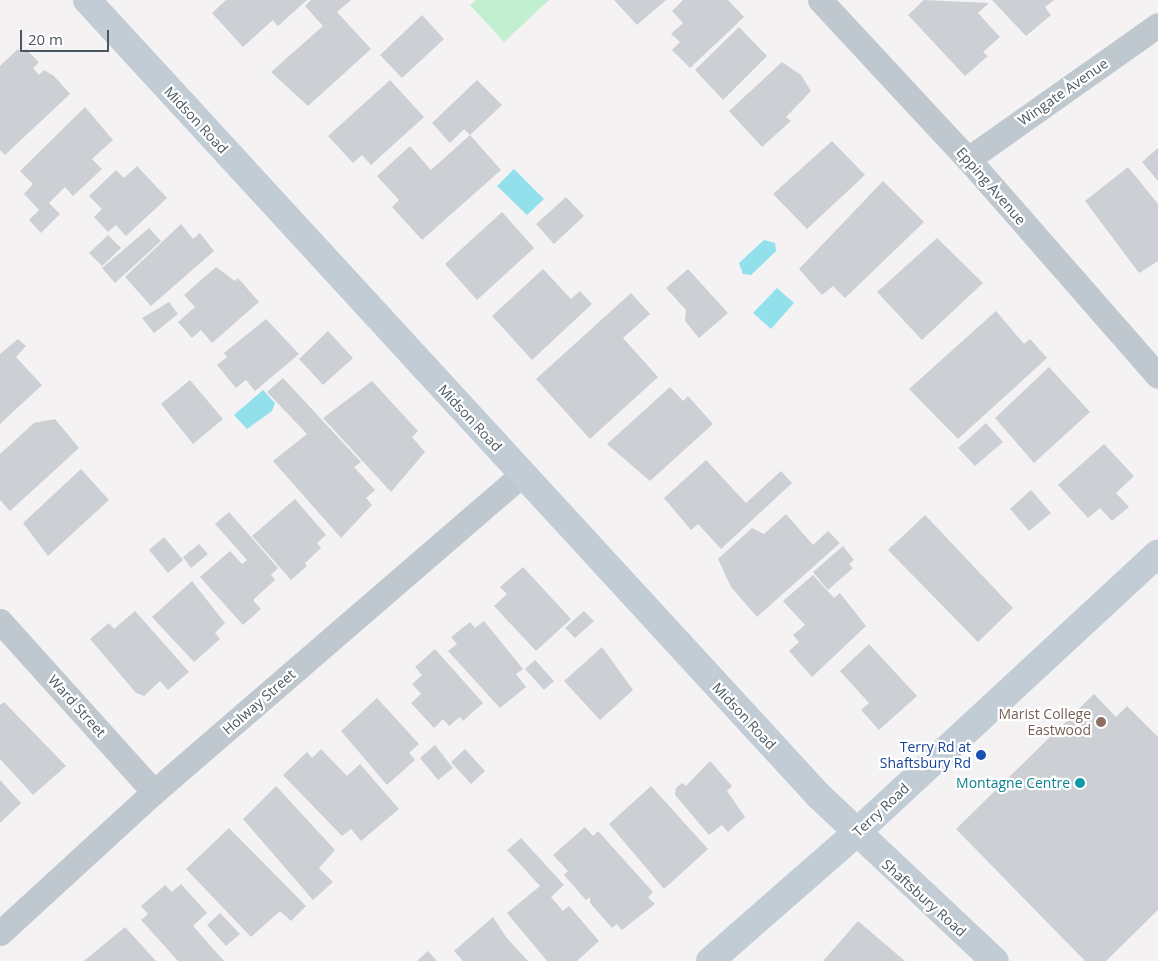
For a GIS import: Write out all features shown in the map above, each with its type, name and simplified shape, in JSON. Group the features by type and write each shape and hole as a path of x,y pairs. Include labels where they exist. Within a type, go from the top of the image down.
{"street":[{"name":"Midson Road","path":"87,0 522,474 856,834"},
{"name":"Epping Avenue","path":"820,0 968,159 1158,376"},
{"name":"Wingate Avenue","path":"968,159 1158,25"},
{"name":"Holway Street","path":"0,933 154,792 522,474"},
{"name":"Terry Road","path":"710,961 856,834 1158,553"},
{"name":"Ward Street","path":"0,621 154,792"},
{"name":"Shaftsbury Road","path":"856,834 995,961"}],"green space":[{"path":"476,0 549,0 504,42 470,5"}],"water":[{"path":"514,169 544,199 527,215 497,186"},
{"path":"764,240 775,243 776,251 751,275 743,274 739,263"},
{"path":"777,288 794,303 771,329 753,313"},
{"path":"263,390 275,403 272,411 247,429 234,415"}],"building":[{"path":"226,0 307,0 278,26 273,20 243,47 212,13"},
{"path":"311,0 351,0 337,12 371,49 308,106 271,72 323,26 305,6"},
{"path":"614,0 666,0 637,25"},
{"path":"683,0 728,0 744,17 690,68 672,50 680,42 671,34 683,23 672,11"},
{"path":"924,0 989,3 978,13 1000,37 983,52 988,56 965,76 908,15"},
{"path":"992,0 1054,0 1045,7 1051,15 1026,36"},
{"path":"422,15 444,39 402,78 380,55"},
{"path":"739,27 767,56 723,100 695,70"},
{"path":"18,49 22,53 26,49 39,62 33,68 39,75 44,70 54,76 70,94 5,155 0,150 0,66"},
{"path":"782,62 801,75 811,91 786,117 791,121 762,147 729,111"},
{"path":"390,80 424,117 371,165 362,155 353,163 328,136"},
{"path":"477,80 502,105 470,135 464,129 450,143 432,123"},
{"path":"85,107 113,140 92,159 102,169 73,196 65,187 49,203 60,214 41,233 29,220 39,210 24,194 33,184 20,171"},
{"path":"470,135 501,170 422,240 392,207 399,200 377,176 410,146 431,170"},
{"path":"832,141 865,175 807,229 773,194"},
{"path":"1158,148 1158,181 1142,162"},
{"path":"137,166 167,198 126,236 116,225 108,232 94,217 102,209 89,196 116,170 124,178"},
{"path":"1128,167 1158,204 1158,261 1139,273 1085,201"},
{"path":"883,181 924,222 845,298 833,286 822,295 799,269"},
{"path":"566,197 584,216 554,244 536,224"},
{"path":"502,212 534,248 477,300 445,264"},
{"path":"181,224 193,239 200,233 214,251 151,306 125,277"},
{"path":"149,228 161,241 115,283 102,268"},
{"path":"108,235 121,248 102,266 89,253"},
{"path":"937,238 983,283 922,340 877,292"},
{"path":"216,267 235,281 238,278 259,302 212,343 201,330 192,338 178,322 195,307 184,295"},
{"path":"543,269 571,299 580,291 592,304 532,360 492,316"},
{"path":"688,269 728,313 699,338 685,321 686,310 666,288"},
{"path":"631,293 650,314 623,338 658,377 590,439 536,379"},
{"path":"169,302 178,314 154,333 142,318"},
{"path":"996,311 1024,344 1030,339 1047,358 958,439 909,389"},
{"path":"266,319 299,354 255,391 246,380 236,388 217,365 227,357 224,353"},
{"path":"328,331 353,358 323,385 299,359"},
{"path":"18,339 26,346 16,357 42,385 0,424 0,354"},
{"path":"1049,367 1090,412 1034,463 995,418"},
{"path":"283,378 361,462 354,467 375,490 366,498 372,505 341,538 273,461 307,434 267,392"},
{"path":"190,380 223,419 193,444 161,404"},
{"path":"372,381 418,431 412,437 425,452 391,492 323,418"},
{"path":"670,387 683,401 688,396 713,424 650,481 607,444"},
{"path":"55,419 79,448 10,511 0,500 0,454 34,423"},
{"path":"986,423 1003,442 975,466 958,448"},
{"path":"1104,444 1134,476 1116,493 1129,507 1112,521 1100,508 1088,518 1058,485"},
{"path":"706,460 746,503 781,471 792,483 721,549 698,524 691,530 664,498"},
{"path":"81,469 109,500 48,556 23,523"},
{"path":"1031,490 1051,513 1029,531 1010,509"},
{"path":"295,499 326,535 317,543 321,548 305,563 307,566 291,580 252,536"},
{"path":"229,512 278,568 271,575 275,580 253,600 261,609 243,625 200,577 230,551 242,564 247,560 215,524"},
{"path":"786,514 813,545 828,531 840,543 757,617 731,587 718,559 752,528 764,534"},
{"path":"925,515 1013,608 978,642 888,550"},
{"path":"164,537 183,560 168,573 149,550"},
{"path":"199,544 208,554 191,568 183,557"},
{"path":"843,546 854,560 849,564 853,568 828,590 813,572"},
{"path":"523,567 571,619 536,651 494,606 507,594 500,587"},
{"path":"813,575 834,598 840,593 866,626 812,677 789,651 799,642 793,635 805,625 783,601"},
{"path":"192,581 225,623 215,633 220,639 194,662 152,617"},
{"path":"135,611 189,672 168,690 160,681 144,696 136,693 90,639 109,623 114,629"},
{"path":"584,611 594,621 575,638 565,628"},
{"path":"484,621 523,669 516,674 526,687 500,708 448,651 457,644 451,637 470,622 475,628"},
{"path":"869,644 917,696 879,730 861,710 869,703 840,671"},
{"path":"602,647 633,690 600,720 564,681"},
{"path":"435,649 483,703 463,721 460,717 449,726 443,719 434,728 411,703 421,694 412,684 422,675 415,667"},
{"path":"535,660 554,681 544,690 525,669"},
{"name":"Marist College Eastwood","path":"1094,694 1116,717 1127,706 1158,737 1158,910 1106,961 1085,961 956,829"},
{"path":"377,698 419,744 409,753 415,760 387,785 341,731"},
{"path":"4,702 66,766 33,795 0,759 0,705"},
{"path":"435,745 453,768 438,780 420,758"},
{"path":"321,749 347,776 360,764 399,809 361,841 351,829 342,836 283,775 307,752 312,758"},
{"path":"465,749 485,771 471,784 451,762"},
{"path":"710,761 732,786 727,791 745,817 728,832 722,825 709,835 675,795 676,788 682,783 686,786"},
{"path":"0,780 21,803 0,823"},
{"path":"276,786 335,850 319,868 333,882 313,900 243,819"},
{"path":"651,786 708,849 664,889 609,824"},
{"path":"585,827 593,836 598,831 653,892 648,897 655,904 622,930 617,924 612,928 590,903 590,897 586,900 564,875 568,871 553,855"},
{"path":"229,828 306,906 291,921 280,911 251,937 186,869"},
{"path":"521,838 564,885 551,897 563,911 569,906 599,941 577,961 547,961 507,913 540,886 507,850"},
{"path":"181,884 207,913 193,926 224,961 178,961 141,920 148,914 141,906 165,885 172,892"},
{"path":"220,913 240,934 226,946 207,925"},
{"path":"493,917 506,937 528,961 463,961 454,951"},
{"path":"858,921 905,961 823,961"},
{"path":"125,927 156,961 84,961"},
{"path":"428,951 437,961 417,961"}],"place":[{"name":"Marist College Eastwood","path":"1101,722"},
{"name":"Terry Rd at Shaftsbury Rd","path":"981,755"},
{"name":"Montagne Centre","path":"1080,783"}]}
